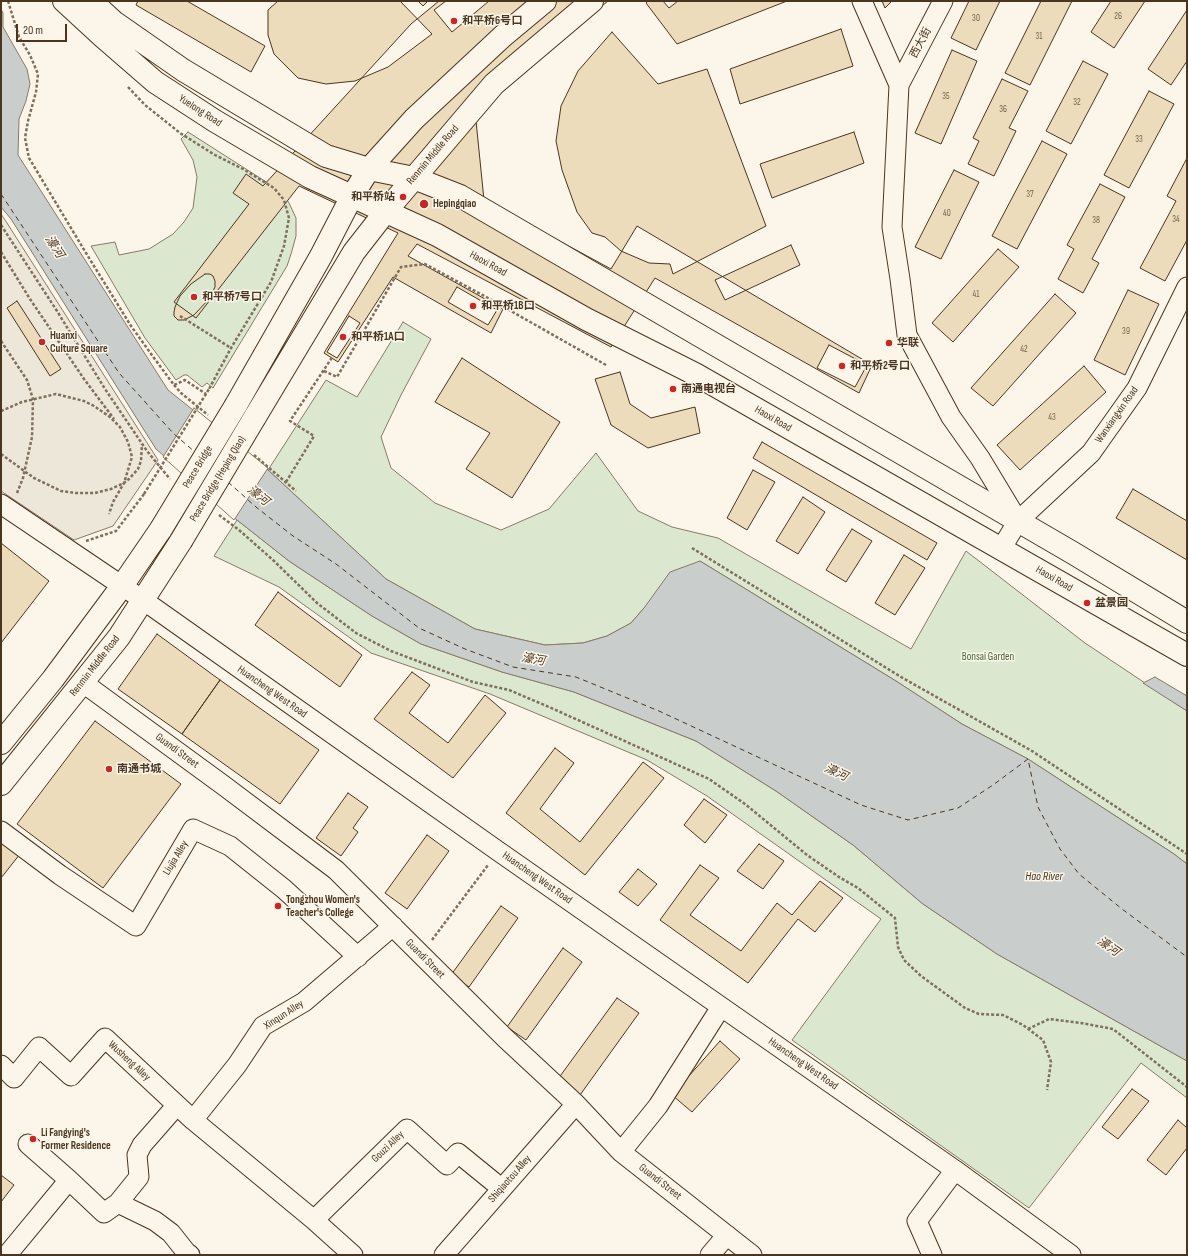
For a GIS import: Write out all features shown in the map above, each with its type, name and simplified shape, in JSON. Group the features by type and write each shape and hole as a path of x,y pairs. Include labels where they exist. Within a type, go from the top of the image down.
{"main road":[{"name":"Yuelong Road","path":"64,1 155,82 215,121 310,177 352,196"},
{"path":"91,1 114,22 183,70 326,156 369,169 414,178 460,196 1018,521 1187,622"},
{"path":"352,196 369,169 414,119 503,36 544,1"},
{"name":"Renmin Middle Road","path":"255,417 354,252 386,211 494,84 592,1"},
{"name":"Haoxi Road","path":"352,196 437,235 586,319 695,374 1187,654"},
{"name":"Peace Bridge","path":"122,586 161,529 236,406 352,196"},
{"name":"Peace Bridge (Heping Qiao)","path":"181,541 255,417"},
{"name":"Renmin Middle Road","path":"1,784 119,637 181,541"},
{"path":"1,743 53,679 122,586"}],"street":[{"path":"862,1 899,85 892,227 907,335 951,417 980,458 1018,521"},
{"name":"西大街","path":"899,85 943,1"},
{"name":"Wanxiangxin Road","path":"1001,549 1018,521 1091,453 1137,388 1187,287"},
{"name":"Huancheng West Road","path":"11,497 122,586 955,1170 1071,1255"},
{"name":"Guandi Street","path":"82,682 336,870 505,1038 576,1104 621,1152 752,1255"},
{"name":"Liujia Alley","path":"1,831 60,875 136,926 193,830 230,846 284,889 358,958"},
{"name":"Xinqun Alley","path":"193,1120 237,1065 263,1026 304,1002 358,958 393,926"},
{"path":"621,1152 658,1106 721,1007"},
{"name":"Wusheng Alley","path":"1,1065 14,1078 39,1047 71,1076 105,1038 193,1120 314,1220 353,1255"},
{"name":"Shiqiaotou Alley","path":"444,1255 576,1104"},
{"path":"28,1144 104,1213 118,1203 139,1177 136,1155 142,1145 177,1105"},
{"name":"Gouzi Alley","path":"314,1220 407,1129 447,1165 458,1153 501,1188"},
{"path":"932,1255 917,1220 955,1170"},
{"path":"6,1255 69,1180"},
{"path":"118,1203 155,1221 171,1233 190,1255"},
{"path":"710,1255 727,1235"}],"path":[{"path":"8,1 19,37 30,55 38,74 36,92 25,138 29,158 131,326 174,385 185,380 206,394"},
{"path":"84,541 116,531 144,494 209,389 230,348 271,282 281,257 289,218 284,200 274,188 243,169 215,155 180,133 145,105 128,86"},
{"path":"1,225 57,310 105,389 142,443 171,480"},
{"path":"1,252 30,299 84,379 120,427 128,442 132,458 124,483 109,514"},
{"path":"324,371 337,377 401,267 425,264 606,365"},
{"path":"180,316 230,348"},
{"path":"1,341 27,380 33,399 32,437 24,472 11,497"},
{"path":"286,482 314,436 290,421 333,356"},
{"path":"1,411 22,402 56,394 84,401 94,406 110,417 120,427"},
{"path":"1,454 24,472 61,491 95,493 111,489 124,483 138,469 141,461 142,443"},
{"path":"214,512 239,530 273,560 317,603 356,633 391,651 473,682 509,690 710,779 745,804 806,855 858,888 895,918 898,947 904,960 920,976 965,1008 979,1014 1002,1015 1028,1029 1043,1040 1051,1062 1047,1090"},
{"path":"692,548 901,677 1032,751 1187,854"},
{"path":"421,955 498,851"},
{"path":"1028,1029 1049,1020 1081,1023 1113,1029 1187,1087"}],"green space":[{"path":"188,132 282,192 296,218 296,236 287,266 213,388 207,383 202,387 187,375 184,375 176,380 145,338 91,246 115,242 119,255 149,249 173,234 184,222 193,208 197,177 193,160 181,139"},
{"name":"Bonsai Garden","path":"403,322 431,339 401,395 381,437 391,468 435,503 501,530 549,509 596,453 638,511 672,527 718,538 911,649 966,551 1085,643 1187,711 1187,864 1028,759 962,724 896,681 700,561 644,608 631,623 607,636 583,643 545,645 475,629 386,579 268,470 326,380 357,397"},
{"path":"237,520 289,561 372,616 421,644 502,672 574,692 696,741 776,791 853,845 923,904 997,954 1187,1061 1187,1098 1141,1063 1029,1208 792,1040 881,919 707,796 647,760 490,694 371,653 279,587 214,556"}],"shaded area":[{"name":"Huanxi Culture Square","path":"1,214 158,460 113,526 74,540 1,491"}],"water":[{"name":"Hao River","path":"1,9 3,13 3,27 27,69 30,84 26,101 19,119 18,155 168,390 268,470 386,579 475,629 545,645 583,643 607,636 631,623 644,608 670,572 700,561 896,681 962,724 1028,759 1174,854 1187,864 1187,1061 997,954 923,904 853,845 776,791 696,741 574,692 502,672 421,644 372,616 289,561 237,520 156,449 11,219 1,207"},
{"path":"1155,677 1187,696 1187,711 1143,683"}],"pier":[{"path":"194,408 268,468 234,520 163,457"}],"building":[{"path":"138,1 187,1 265,46 251,72 136,5"},
{"path":"278,1 400,1 432,34 388,67 355,81 326,84 298,78 274,54 268,35 268,10"},
{"path":"418,1 428,1 423,6"},
{"name":"和平桥站","path":"439,1 608,1 475,111 484,200 611,269 637,226 872,365 859,393 655,278 611,347 417,244 408,256 503,309 491,333 393,277 338,362 324,353 398,233 299,186 196,318 174,302 249,204 233,193 246,174 263,186 411,24"},
{"name":"和平桥6号口","path":"446,1 489,1 452,32 434,10"},
{"path":"648,1 787,1 677,44 646,3"},
{"path":"663,1 678,1 669,8"},
{"path":"882,1 892,1 885,8"},
{"path":"969,1 1000,1 976,50 951,38"},
{"path":"1041,1 1072,1 1030,85 1005,73"},
{"path":"1111,1 1145,1 1114,48 1091,32"},
{"path":"1187,10 1187,61 1171,85 1148,69"},
{"path":"841,29 853,66 740,104 730,69"},
{"path":"612,32 658,84 707,69 766,226 673,274 670,264 649,263 621,251 605,237 592,233 577,212 562,170 556,141 561,106 578,71"},
{"path":"952,50 977,61 941,144 915,133"},
{"path":"1083,61 1108,74 1071,144 1046,131"},
{"path":"1002,79 1028,91 1009,128 1016,131 994,176 968,164 979,141 973,138"},
{"path":"1149,91 1174,104 1129,188 1104,175"},
{"path":"854,132 864,163 772,198 760,164"},
{"path":"1042,141 1067,154 1017,249 992,236"},
{"path":"1187,158 1187,240 1165,281 1140,268 1176,201 1167,196"},
{"path":"954,170 979,182 941,259 915,247"},
{"path":"1100,184 1125,197 1092,259 1099,263 1083,293 1058,279 1074,249 1067,245"},
{"path":"791,245 800,265 725,300 715,280"},
{"path":"998,249 1019,267 953,342 932,323"},
{"name":"和平桥7号口","path":"205,274 210,274 213,276 215,281 215,287 209,299 194,315 184,320 178,320 174,316 174,312 180,296 191,284"},
{"name":"和平桥1B口","path":"457,287 497,310 488,325 448,302"},
{"path":"1128,290 1159,304 1125,375 1094,360"},
{"path":"1055,294 1076,313 993,406 971,388"},
{"path":"17,301 61,369 50,376 7,308"},
{"name":"和平桥1A口","path":"349,316 360,323 337,358 327,352"},
{"name":"和平桥2号口","path":"829,345 867,365 855,387 817,368"},
{"path":"462,358 560,422 512,498 466,469 490,433 435,402"},
{"path":"1084,366 1106,392 1020,470 997,445"},
{"path":"620,372 630,404 651,418 695,407 700,433 648,448 611,425 595,379"},
{"path":"762,442 937,543 927,560 753,458"},
{"path":"753,470 775,482 747,530 727,518"},
{"path":"1133,489 1187,521 1187,560 1116,518"},
{"path":"803,497 825,512 798,554 776,541"},
{"path":"852,529 872,541 846,582 826,570"},
{"path":"1,543 49,581 1,643"},
{"path":"904,555 925,568 895,615 875,603"},
{"path":"278,592 362,655 340,687 255,625"},
{"path":"157,634 220,680 182,734 118,689"},
{"path":"412,672 430,685 409,713 448,743 485,695 506,713 453,778 374,719"},
{"path":"220,680 319,750 280,804 182,734"},
{"path":"95,721 181,784 103,888 17,824"},
{"path":"555,748 574,763 540,809 580,842 643,762 664,778 585,875 506,813"},
{"path":"348,793 368,807 353,828 358,832 341,856 316,838"},
{"path":"704,799 727,815 705,843 684,825"},
{"path":"427,835 449,851 407,909 385,893"},
{"path":"1,840 20,854 1,878"},
{"path":"759,844 784,861 763,889 737,871"},
{"path":"700,865 719,878 690,915 741,951 777,903 792,915 820,881 843,898 815,932 798,919 748,983 660,920"},
{"path":"638,869 657,884 638,906 619,892"},
{"path":"501,906 518,918 469,987 451,975"},
{"path":"563,948 582,962 526,1040 507,1027"},
{"path":"617,998 639,1013 580,1095 558,1079"},
{"path":"720,1041 740,1059 692,1112 672,1095"},
{"path":"1132,1089 1149,1101 1118,1139 1102,1127"},
{"path":"1178,1120 1187,1128 1187,1148 1166,1175 1147,1160"},
{"path":"1,1175 14,1185 1,1202"}],"ferry route":[{"path":"1,194 119,373 173,433 196,453"},
{"path":"228,482 256,507 293,536 336,564 419,628 465,649 513,667 576,677 659,711 861,805 908,820 958,808 993,785 1028,759 1038,807 1060,849 1079,874 1122,909 1187,957"}],"place":[{"name":"和平桥6号口","path":"454,21"},
{"name":"和平桥站","path":"403,197"},
{"name":"Hepingqiao","path":"424,204"},
{"name":"和平桥7号口","path":"194,297"},
{"name":"和平桥1B口","path":"473,306"},
{"name":"和平桥1A口","path":"343,337"},
{"name":"Huanxi Culture Square","path":"42,342"},
{"name":"华联","path":"889,343"},
{"name":"和平桥2号口","path":"842,366"},
{"name":"南通电视台","path":"673,389"},
{"name":"盆景园","path":"1087,603"},
{"name":"南通书城","path":"109,769"},
{"name":"Tongzhou Women's Teacher's College","path":"278,906"},
{"name":"Li Fangying's Former Residence","path":"33,1139"}],"water label":[{"name":"濠河","path":"54,247"},
{"name":"濠河","path":"258,496"},
{"name":"濠河","path":"533,660"},
{"name":"濠河","path":"836,773"},
{"name":"濠河","path":"1108,947"}]}
